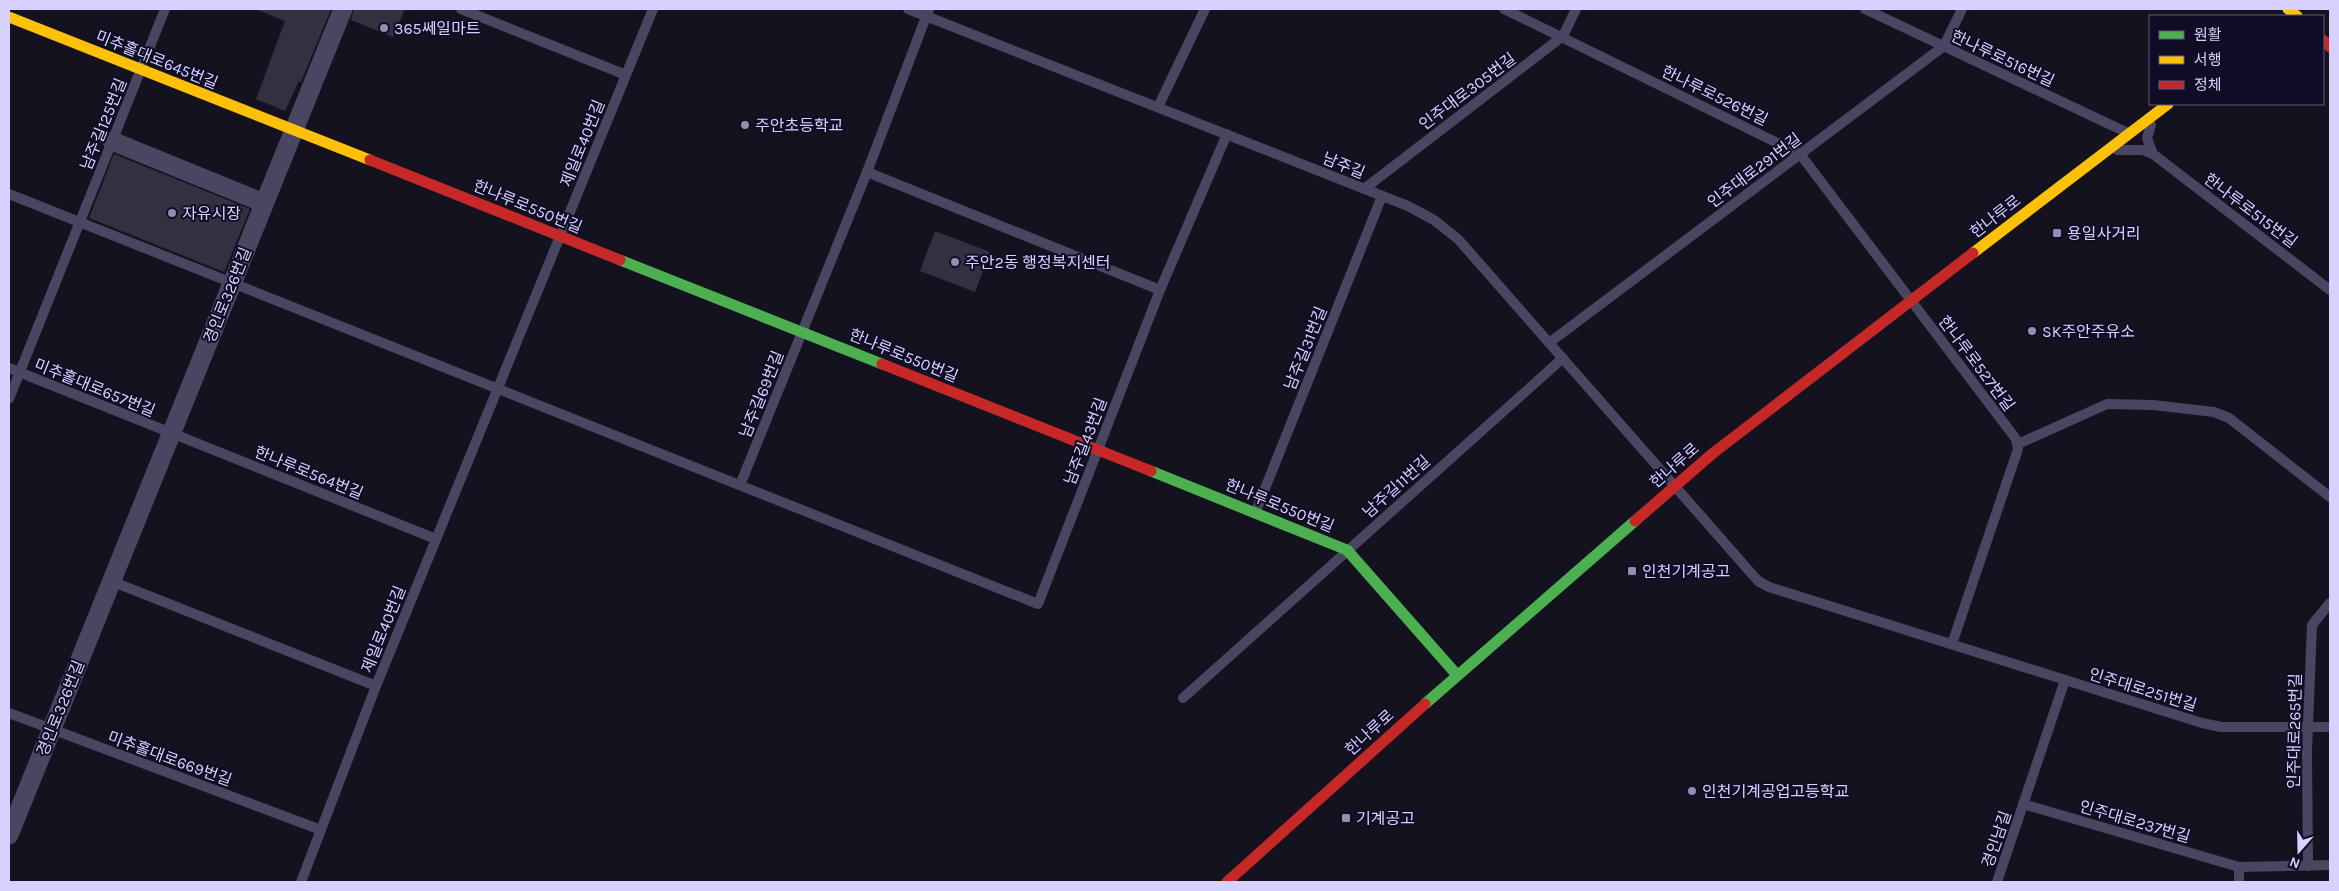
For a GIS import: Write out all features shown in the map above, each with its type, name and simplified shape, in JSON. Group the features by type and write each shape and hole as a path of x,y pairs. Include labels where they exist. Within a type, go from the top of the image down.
{"street":[{"name":"경인로326번길","path":"9,835 342,9"},
{"name":"미추홀대로645번길","path":"9,17 294,130"},
{"name":"한나루로","path":"1227,882 1457,675 1712,454 2167,105"},
{"name":"한나루로550번길","path":"294,130 1256,512 1347,550 1457,675"},
{"path":"112,141 264,203"}],"lane":[{"name":"남주길125번길","path":"9,399 165,9"},
{"path":"461,9 626,75"},
{"name":"제일로40번길","path":"301,882 376,686 653,9"},
{"name":"남주길","path":"908,9 928,12 1158,107 1382,196 1434,220 1458,239 1675,486"},
{"path":"1158,107 1205,9"},
{"name":"한나루로526번길","path":"1504,9 1563,36 1800,154 1911,301"},
{"name":"인주대로305번길","path":"1364,189 1563,36 1576,9"},
{"name":"한나루로516번길","path":"1865,9 2129,134"},
{"name":"인주대로291번길","path":"1550,343 1944,46 1962,9"},
{"name":"남주길69번길","path":"740,485 867,172 928,12"},
{"path":"2153,154 2147,138 2149,128 2158,111"},
{"name":"남주길43번길","path":"740,485 1038,604 1160,290 1227,134"},
{"path":"2106,151 2132,149 2153,154"},
{"name":"한나루로515번길","path":"2153,154 2330,290"},
{"path":"867,172 1160,290"},
{"path":"9,194 740,485"},
{"name":"남주길31번길","path":"1256,512 1382,196"},
{"name":"한나루로527번길","path":"1911,301 2018,444"},
{"name":"남주길11번길","path":"1183,698 1562,358"},
{"name":"미추홀대로657번길","path":"9,368 171,433"},
{"path":"1952,644 2018,444 2107,404 2153,404 2214,412 2229,418 2330,497"},
{"name":"한나루로564번길","path":"171,433 436,539"},
{"name":"인주대로251번길","path":"1675,486 1758,580 1769,586 2065,680 2221,727 2330,727"},
{"path":"111,582 376,686"},
{"name":"인주대로265번길","path":"2308,866 2308,727 2312,625 2330,603"},
{"name":"경인남길","path":"1997,882 2065,680"},
{"name":"미추홀대로669번길","path":"9,713 321,830"},
{"name":"인주대로237번길","path":"2023,804 2239,867 2330,865"},
{"path":"2239,867 2239,882"}],"building":[{"path":"255,9 331,9 301,82 299,81 285,111 256,99 285,21"},
{"name":"365쎄일마트","path":"354,9 405,9 393,37 351,20"},
{"name":"자유시장","path":"114,154 250,209 224,272 89,218"},
{"name":"주안2동 행정복지센터","path":"935,231 990,252 975,292 920,271"}],"traffic: fast":[{"path":"620,260 882,364"},
{"path":"1151,471 1347,550 1457,675"},
{"path":"1425,704 1635,521"}],"traffic: slow":[{"path":"2288,9 2296,15"},
{"path":"9,17 370,160"},
{"path":"1973,253 2167,105"}],"traffic: jam":[{"path":"2324,41 2330,47"},
{"path":"370,160 620,260"},
{"path":"1635,521 1712,454 1973,253"},
{"path":"882,364 1151,471"},
{"path":"1227,882 1425,704"}],"place":[{"name":"365쎄일마트","path":"384,28"},
{"name":"주안초등학교","path":"745,125"},
{"name":"자유시장","path":"172,213"},
{"name":"용일사거리","path":"2057,233"},
{"name":"주안2동 행정복지센터","path":"955,262"},
{"name":"SK주안주유소","path":"2032,331"},
{"name":"인천기계공고","path":"1632,571"},
{"name":"인천기계공업고등학교","path":"1692,791"},
{"name":"기계공고","path":"1346,818"}]}
